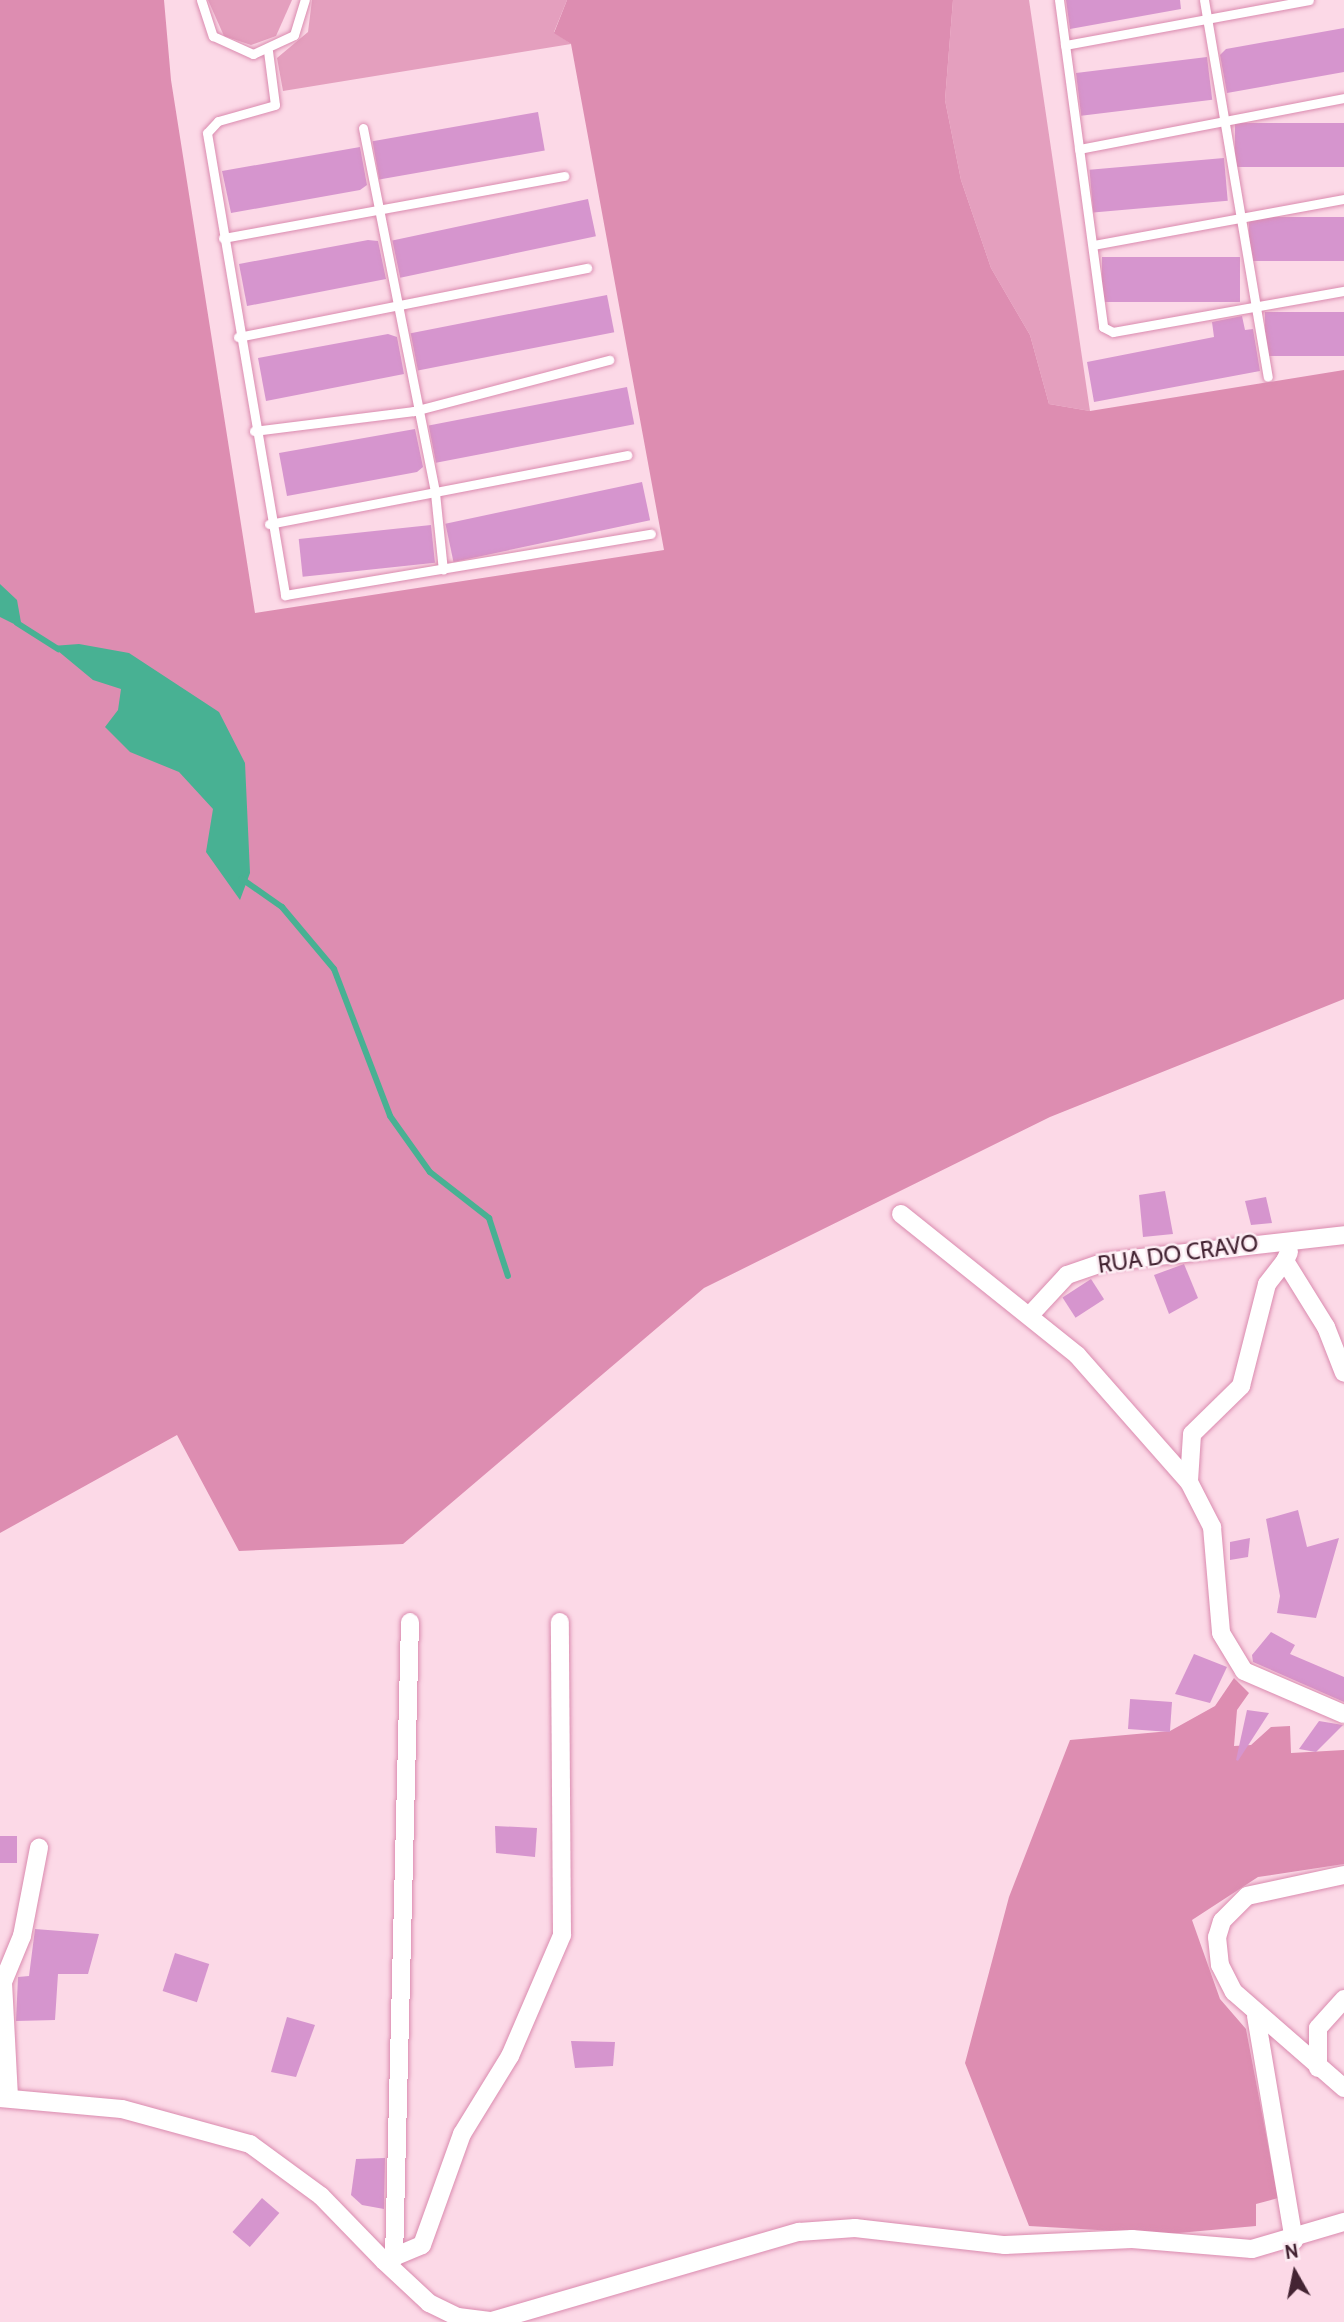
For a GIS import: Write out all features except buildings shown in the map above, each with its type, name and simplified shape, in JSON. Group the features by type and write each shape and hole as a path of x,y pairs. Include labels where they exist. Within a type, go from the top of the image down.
{"street":[{"path":"901,1214 1031,1314 1122,1401 1189,1482 1212,1527 1221,1633 1230,1652 1244,1671 1265,1684 1344,1714"},
{"name":"RUA DO CRAVO","path":"1031,1314 1080,1269 1344,1235"},
{"path":"1189,1482 1192,1434 1241,1386 1267,1284 1295,1240"},
{"path":"1284,1261 1326,1327 1344,1373"},
{"path":"389,2260 410,1622"},
{"path":"389,2260 422,2245 431,2234 462,2134 510,2056 562,1935 561,1622"},
{"path":"39,1848 22,1936 3,1982 5,2098 122,2109 250,2144 321,2196 389,2260 429,2303 458,2316 492,2320 799,2232 855,2228 1005,2245 1132,2239 1252,2249 1293,2241 1344,2222"},
{"path":"1344,1875 1262,1889 1222,1921 1220,1965 1256,2016 1344,2088"},
{"path":"1318,2068 1318,2028 1344,1999"},
{"path":"1256,2016 1293,2241"}],"lane":[{"path":"201,0 205,23 225,46 268,51 294,35 305,0"},
{"path":"1059,0 1107,331 1344,291"},
{"path":"1204,0 1268,377"},
{"path":"1065,45 1309,0"},
{"path":"268,51 275,105 212,123 207,133 281,589 290,597 650,534"},
{"path":"1079,149 1344,98"},
{"path":"363,128 414,411 435,493 443,570"},
{"path":"223,238 564,176"},
{"path":"1093,245 1344,199"},
{"path":"239,337 587,268"},
{"path":"254,431 414,411 610,360"},
{"path":"269,524 627,455"}],"shaded area":[{"path":"0,0 164,0 171,80 255,613 664,550 571,44 554,33 567,0 953,0 945,100 961,180 991,268 1030,335 1049,404 1090,411 1344,370 1344,999 1050,1117 704,1288 403,1544 239,1551 177,1435 0,1533"},
{"path":"208,0 292,0 276,36 251,45 224,36"},
{"path":"312,0 567,0 554,32 571,44 283,91 277,58 308,32"},
{"path":"953,0 1029,0 1090,411 1049,404 1030,335 991,268 961,180 945,100"},
{"path":"0,584 17,600 22,628 0,617"},
{"path":"79,644 129,653 219,712 245,763 250,873 240,900 206,852 213,809 179,772 130,752 105,727 118,710 121,689 93,680 52,646"},
{"path":"1234,1678 1249,1693 1237,1710 1234,1746 1251,1745 1271,1727 1290,1726 1291,1753 1344,1750 1344,1864 1258,1877 1192,1920 1220,1999 1246,2029 1278,2198 1256,2204 1256,2226 1167,2234 1029,2226 965,2063 1009,1897 1070,1740 1170,1731 1215,1706"}],"waterway":[{"path":"17,623 58,649"},
{"path":"242,879 282,907 334,969 390,1116 430,1172 489,1218 508,1276"}]}
